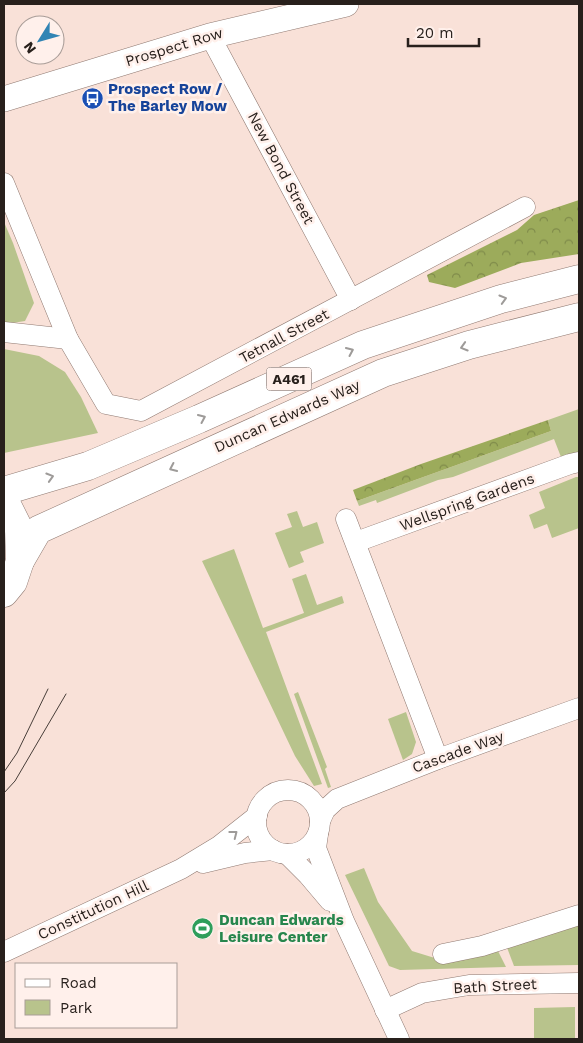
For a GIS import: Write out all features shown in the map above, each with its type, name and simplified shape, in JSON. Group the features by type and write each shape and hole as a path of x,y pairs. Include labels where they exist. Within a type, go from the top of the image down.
{"highway":[{"name":"A461","path":"4,491 88,466 199,419 363,345 501,299 579,279"},
{"name":"Duncan Edwards Way","path":"20,561 38,530 384,373 469,345 579,317"},
{"name":"A461","path":"4,499 19,529 20,561 13,582 4,593"}],"street":[{"name":"Prospect Row","path":"4,99 210,36 346,4"},
{"name":"New Bond Street","path":"210,36 351,300"},
{"name":"Tetnall Street","path":"4,183 68,339 106,404 141,411 525,208"},
{"path":"4,332 68,339"},
{"name":"Wellspring Gardens","path":"356,542 579,462"},
{"path":"346,519 438,759"},
{"name":"Cascade Way","path":"319,828 325,810 337,799 438,759 579,708"},
{"path":"319,828 312,843 304,850 296,853 280,852 268,848 261,840 256,829 257,816 263,802 270,796 278,792 291,791 300,793 308,798 318,812 319,828 316,848 344,921 399,1039"},
{"name":"Cascade Way","path":"308,798 337,799"},
{"name":"Constitution Hill","path":"4,952 182,869 219,846 257,816"},
{"path":"280,852 308,875 344,921"},
{"name":"Constitution Hill","path":"182,869 244,853 280,852"},
{"path":"443,954 482,946 579,915"},
{"name":"Bath Street","path":"385,1010 422,993 469,985 579,984"}],"green space":[{"path":"579,200 579,254 521,263 455,288 429,282 427,275 517,230 534,215"},
{"path":"4,222 34,303 25,321 6,324 4,323"},
{"path":"4,349 39,356 65,372 81,397 98,433 4,453"},
{"path":"579,409 579,453 561,457 554,439 453,477 438,480 377,503 376,500 359,506 357,501 551,431 548,420"},
{"path":"548,420 551,431 357,501 353,490"},
{"path":"579,477 579,528 552,538 547,524 534,529 529,515 545,508 539,492"},
{"path":"297,511 303,527 317,522 324,543 300,552 304,562 289,568 275,533 292,527 287,514"},
{"path":"234,549 263,628 304,613 292,579 306,574 317,605 342,596 344,603 266,632 322,784 314,786 295,756 202,561"},
{"path":"298,692 327,767 325,769 331,787 328,788 294,694"},
{"path":"406,712 416,742 412,754 403,760 388,719"},
{"path":"364,868 378,902 412,951 438,959 497,949 506,967 400,970 389,966 345,875"},
{"path":"579,923 579,965 514,966 506,945"},
{"path":"575,1007 575,1039 534,1039 534,1008"}],"tram line":[{"path":"4,772 17,753 48,689"},
{"path":"4,793 15,781 66,694"}],"place":[{"name":"Prospect Row / The Barley Mow","path":"92,98"},
{"name":"Duncan Edwards Leisure Center","path":"203,929"}]}
